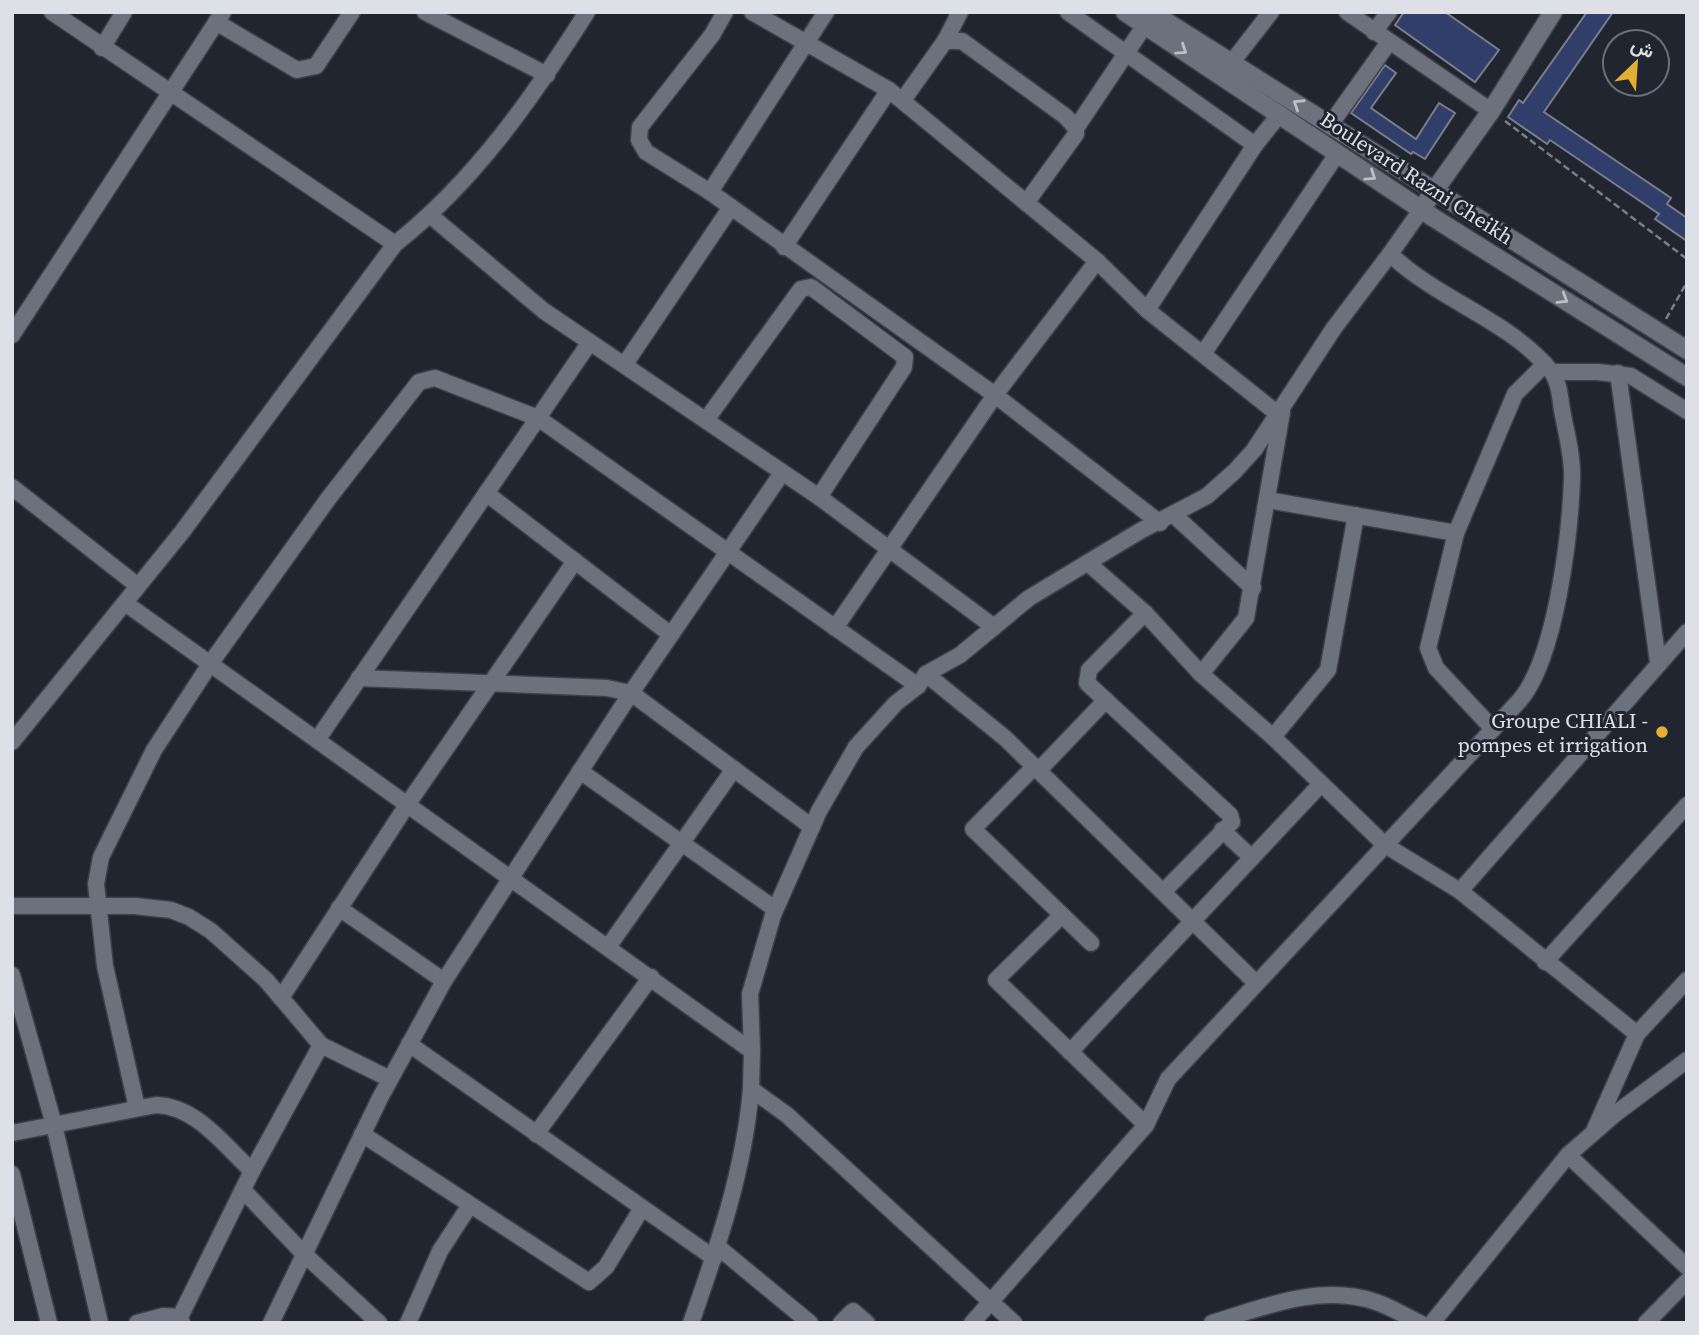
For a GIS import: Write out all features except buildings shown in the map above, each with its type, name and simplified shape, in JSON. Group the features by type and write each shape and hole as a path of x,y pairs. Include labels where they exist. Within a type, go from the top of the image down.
{"main road":[{"path":"1421,209 1491,111 1553,12"},
{"name":"Boulevard Razni Cheikh","path":"1127,13 1148,19 1232,62 1433,192 1687,350"},
{"name":"Boulevard Razni Cheikh","path":"1148,19 1337,154 1687,377"}],"street":[{"path":"52,12 169,94 395,244"},
{"path":"102,48 124,12"},
{"path":"12,335 220,17 297,70 316,66 352,12"},
{"path":"425,12 547,75"},
{"path":"12,742 182,532 395,244 431,216 472,173 547,75 587,12"},
{"path":"725,12 712,35 640,127 639,140 646,152 710,192 1167,519 1253,588"},
{"path":"752,12 806,40 896,95 1097,261 1147,310 1281,410"},
{"path":"710,192 826,12"},
{"path":"784,247 896,95 945,41 960,12"},
{"path":"1068,12 1255,145"},
{"path":"1232,62 1271,12"},
{"path":"1347,12 1491,111"},
{"path":"1374,32 1389,12"},
{"path":"1026,203 1073,141 1076,128 1148,19"},
{"path":"945,41 962,41 1065,116 1076,128"},
{"path":"1331,125 1389,42"},
{"path":"1147,310 1255,145 1279,115"},
{"path":"1203,354 1337,154"},
{"path":"625,364 731,207"},
{"path":"691,1323 716,1252 741,1163 751,1089 750,994 756,965 775,909 812,827 856,747 896,703 922,680 960,654 1029,598 1140,531 1207,496 1235,471 1281,410 1321,346 1421,209"},
{"path":"431,216 544,311 819,497 994,627"},
{"path":"972,1323 1146,1125 1168,1079 1493,729 1528,690 1536,675 1565,556 1572,477 1562,411 1548,368 1515,338 1421,282 1390,254"},
{"path":"835,628 995,396 1097,261"},
{"path":"706,420 801,289 811,287 905,357 904,367 819,497"},
{"path":"317,740 590,342"},
{"path":"1493,729 1436,668 1427,648 1456,533 1515,394 1548,368 1618,373 1631,376 1687,411"},
{"path":"1618,373 1658,663"},
{"path":"137,1108 105,966 96,884 101,857 154,750 209,664 328,499 419,382 435,378 538,418 835,628 922,680 1005,738 1194,919 1256,984"},
{"path":"1201,674 1246,618 1268,500 1281,410"},
{"path":"271,1323 362,1134 443,981 670,634 782,473"},
{"path":"12,487 138,586"},
{"path":"486,493 670,634"},
{"path":"1268,500 1456,533"},
{"path":"1273,737 1328,670 1356,515"},
{"path":"281,998 407,805 575,561"},
{"path":"1088,562 1145,613 1201,674 1273,737 1385,845 1460,891 1637,1034"},
{"path":"125,603 752,1051"},
{"path":"1145,613 1086,675 1087,683 1230,815 1232,822 1164,891"},
{"path":"1460,891 1687,632"},
{"path":"359,678 607,688 631,693 812,827"},
{"path":"1091,943 973,829 1106,701"},
{"path":"608,947 734,769"},
{"path":"580,771 775,909"},
{"path":"1070,1052 1321,784"},
{"path":"1545,962 1687,805"},
{"path":"1223,830 1252,858"},
{"path":"12,906 98,906 171,910 189,917 211,932 281,998 321,1045 390,1079"},
{"path":"339,908 443,981"},
{"path":"1062,915 996,980 1146,1125"},
{"path":"12,975 54,1125 100,1323"},
{"path":"536,1134 651,977"},
{"path":"1594,1132 1637,1034 1687,980"},
{"path":"408,1044 642,1208 716,1252 810,1323"},
{"path":"137,1323 152,1318 181,1320 252,1171 321,1045"},
{"path":"1432,1323 1569,1155 1594,1132 1687,1060"},
{"path":"751,1089 787,1115 1013,1323"},
{"path":"12,1133 137,1108 173,1105 194,1117 252,1171"},
{"path":"362,1134 589,1282 606,1267 642,1208"},
{"path":"1569,1155 1687,1267"},
{"path":"12,1174 49,1323"},
{"path":"243,1190 304,1254 379,1323"},
{"path":"408,1323 440,1251 470,1205"},
{"path":"1646,1323 1687,1281"},
{"path":"1212,1323 1290,1300 1336,1294 1376,1302 1420,1323"},
{"path":"841,1323 853,1311 867,1323"}],"path":[{"path":"1491,111 1687,259"},
{"path":"1658,332 1687,282"}],"place":[{"name":"Groupe CHIALI - pompes et irrigation","path":"1662,732"}]}
